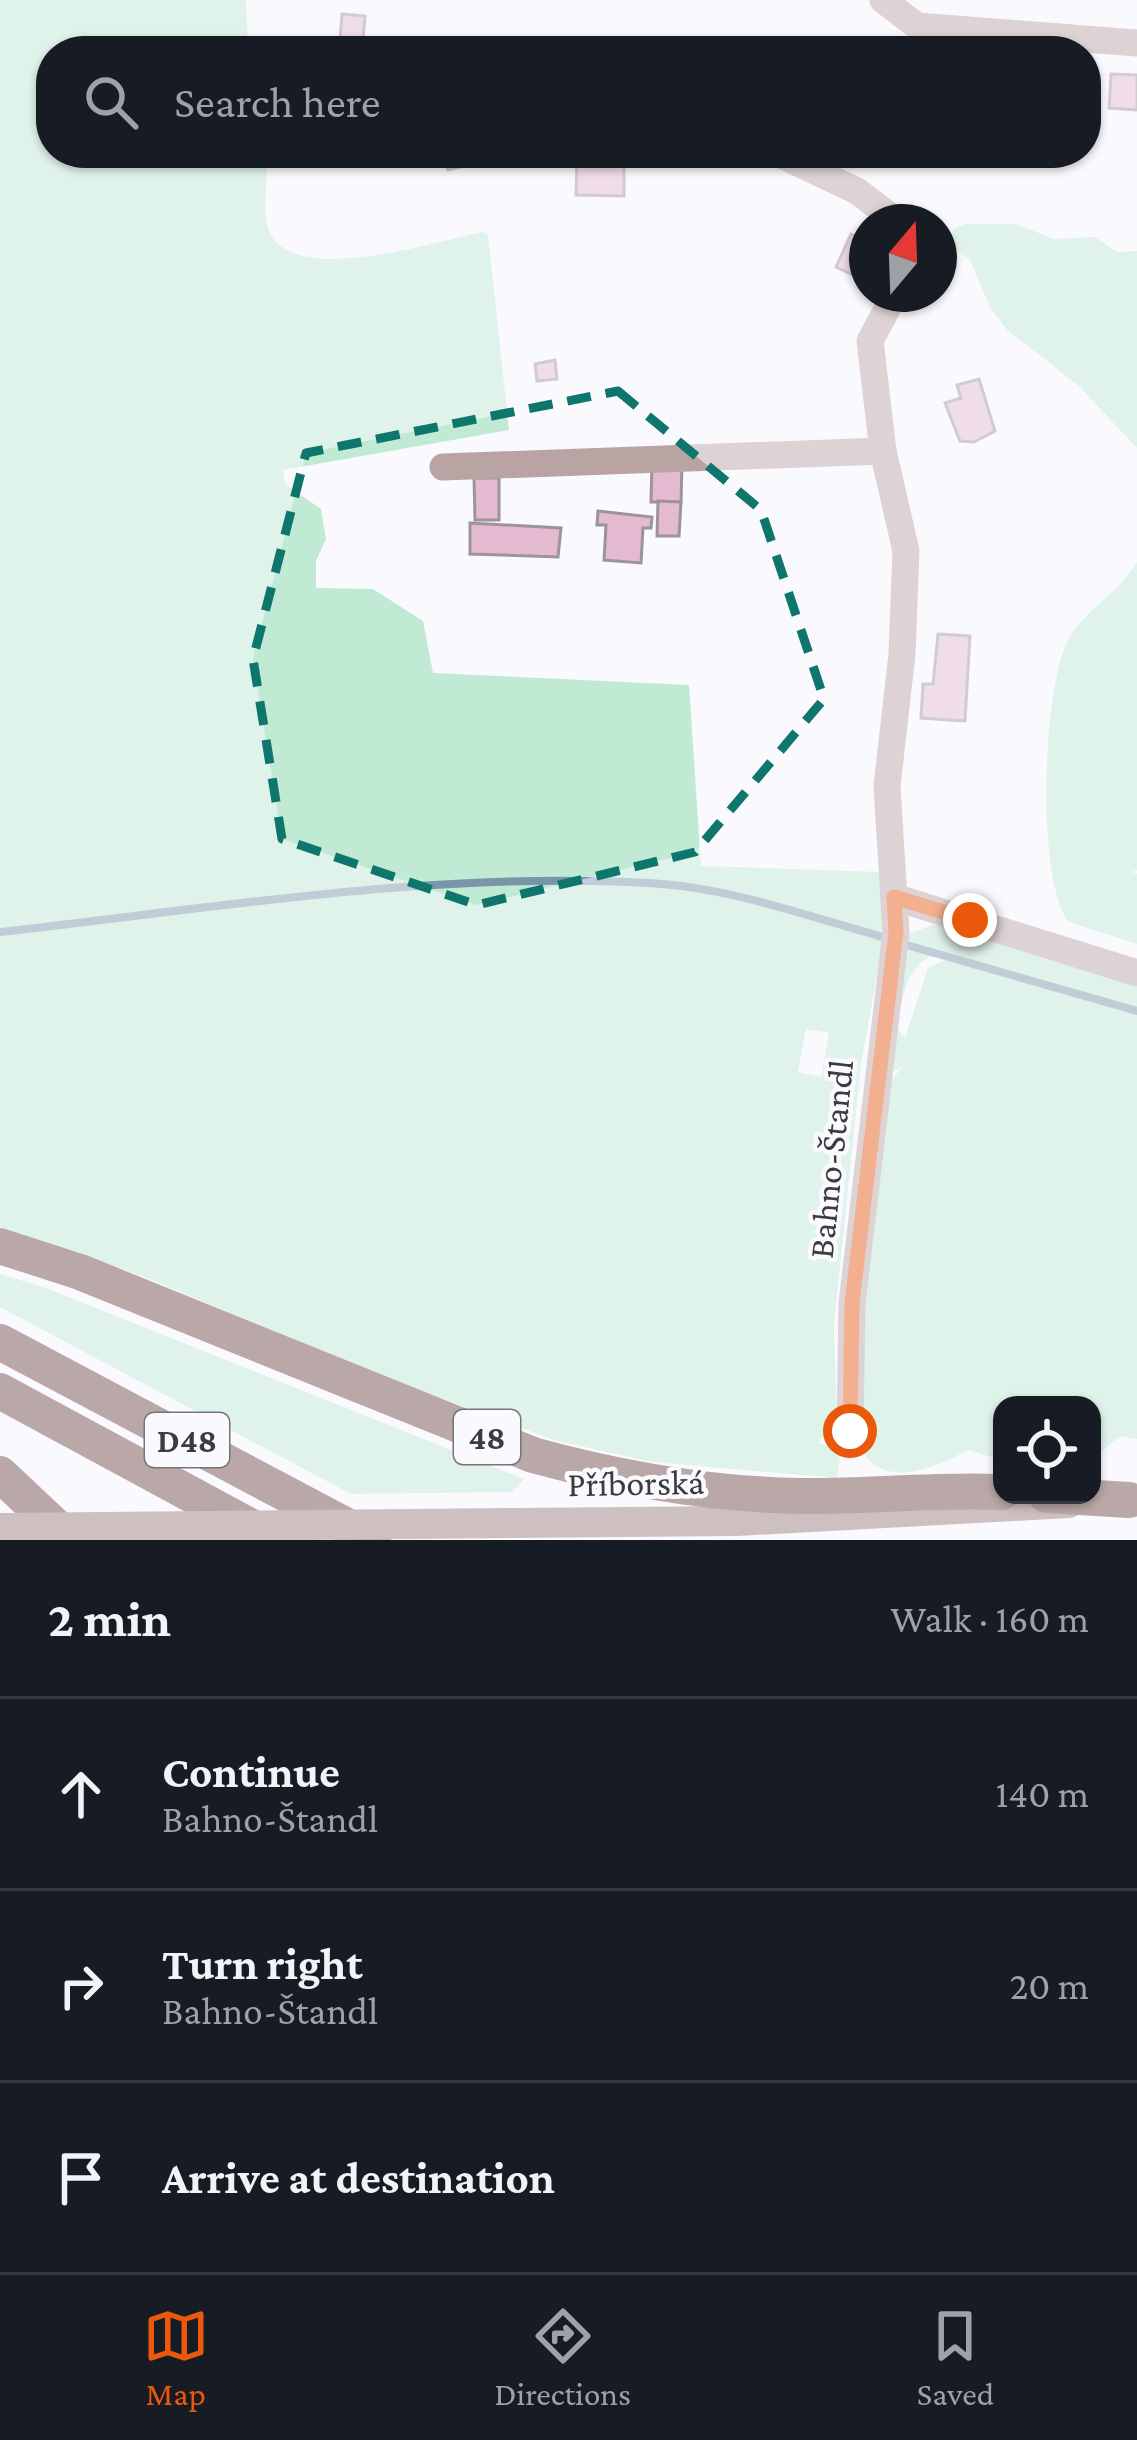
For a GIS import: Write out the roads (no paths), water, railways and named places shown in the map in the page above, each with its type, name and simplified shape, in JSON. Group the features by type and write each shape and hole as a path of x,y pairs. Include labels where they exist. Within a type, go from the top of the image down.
{"highway":[{"name":"48","path":"0,1246 80,1272 512,1447 589,1470 711,1491 798,1496 993,1492"},
{"name":"D48","path":"0,1342 373,1540"},
{"name":"D48","path":"0,1391 275,1540"},
{"path":"0,1474 70,1540"},
{"path":"1101,1498 1130,1500"}],"main road":[{"name":"Příborská","path":"0,1528 737,1521 1130,1500"}],"street":[{"path":"883,0 916,26 1046,36"},
{"path":"1101,40 1137,43"},
{"path":"809,168 874,204"},
{"name":"Bahno-Štandl","path":"850,1431 852,1303 895,942 887,786 902,654 906,551 883,451 870,341 885,312"},
{"path":"443,467 883,451"},
{"path":"894,897 1137,973"}],"waterway":[{"path":"0,932 323,894 567,881 709,890 889,939"},
{"path":"903,944 1137,1011"}]}
